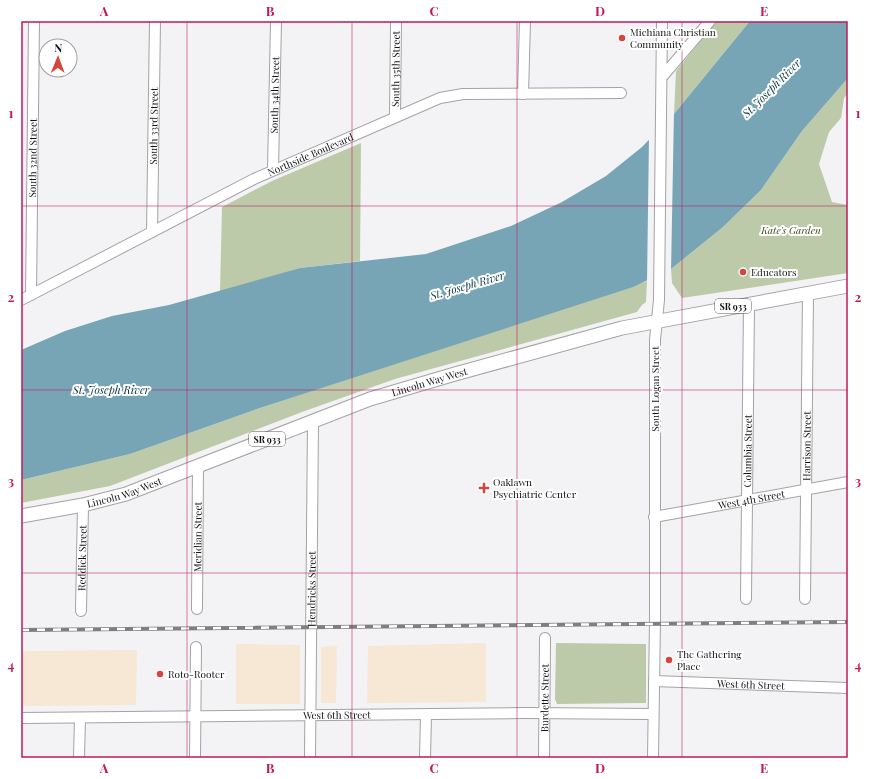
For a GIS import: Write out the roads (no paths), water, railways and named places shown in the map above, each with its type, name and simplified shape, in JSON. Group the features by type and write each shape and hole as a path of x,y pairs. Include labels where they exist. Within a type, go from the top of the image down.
{"main road":[{"name":"Lincoln Way West","path":"21,516 83,505 126,494 370,399 416,385 622,328 657,320 848,286"}],"street":[{"name":"South 32nd Street","path":"30,295 34,21"},
{"name":"South 33rd Street","path":"152,232 155,21"},
{"name":"South 34th Street","path":"274,170 276,21"},
{"name":"South 35th Street","path":"395,117 396,21"},
{"path":"523,94 525,21"},
{"name":"South Logan Street","path":"653,758 655,340 659,300 662,21"},
{"path":"662,77 710,21"},
{"name":"Northside Boulevard","path":"21,300 274,170 440,98 456,94 621,92"},
{"name":"Harrison Street","path":"805,599 808,293"},
{"name":"Columbia Street","path":"746,599 749,303"},
{"name":"Hendricks Street","path":"310,758 313,421"},
{"name":"Meridian Street","path":"197,610 198,465"},
{"name":"West 4th Street","path":"654,517 848,482"},
{"name":"Reddick Street","path":"82,611 83,505"},
{"name":"Burdette Street","path":"544,758 545,638"},
{"path":"194,758 196,647"},
{"name":"West 6th Street","path":"654,681 848,688"},
{"name":"West 6th Street","path":"21,718 653,714"},
{"path":"425,758 426,715"},
{"path":"79,758 80,718"}],"water":[{"name":"St. Joseph River","path":"750,21 848,21 848,78 802,131 761,190 723,227 671,269 633,287 260,408 130,454 21,480 21,350 65,331 112,316 169,305 300,268 426,254 511,226 562,202 606,176 642,147 674,114"}],"railway":[{"path":"21,630 848,622"}],"place":[{"name":"Michiana Christian Community","path":"622,38"},
{"name":"Educators","path":"743,272"},
{"name":"Oaklawn Psychiatric Center","path":"484,488"},
{"name":"The Gathering Place","path":"669,660"},
{"name":"Roto-Rooter","path":"160,674"}],"park label":[{"name":"Kate's Garden","path":"791,230"}]}
